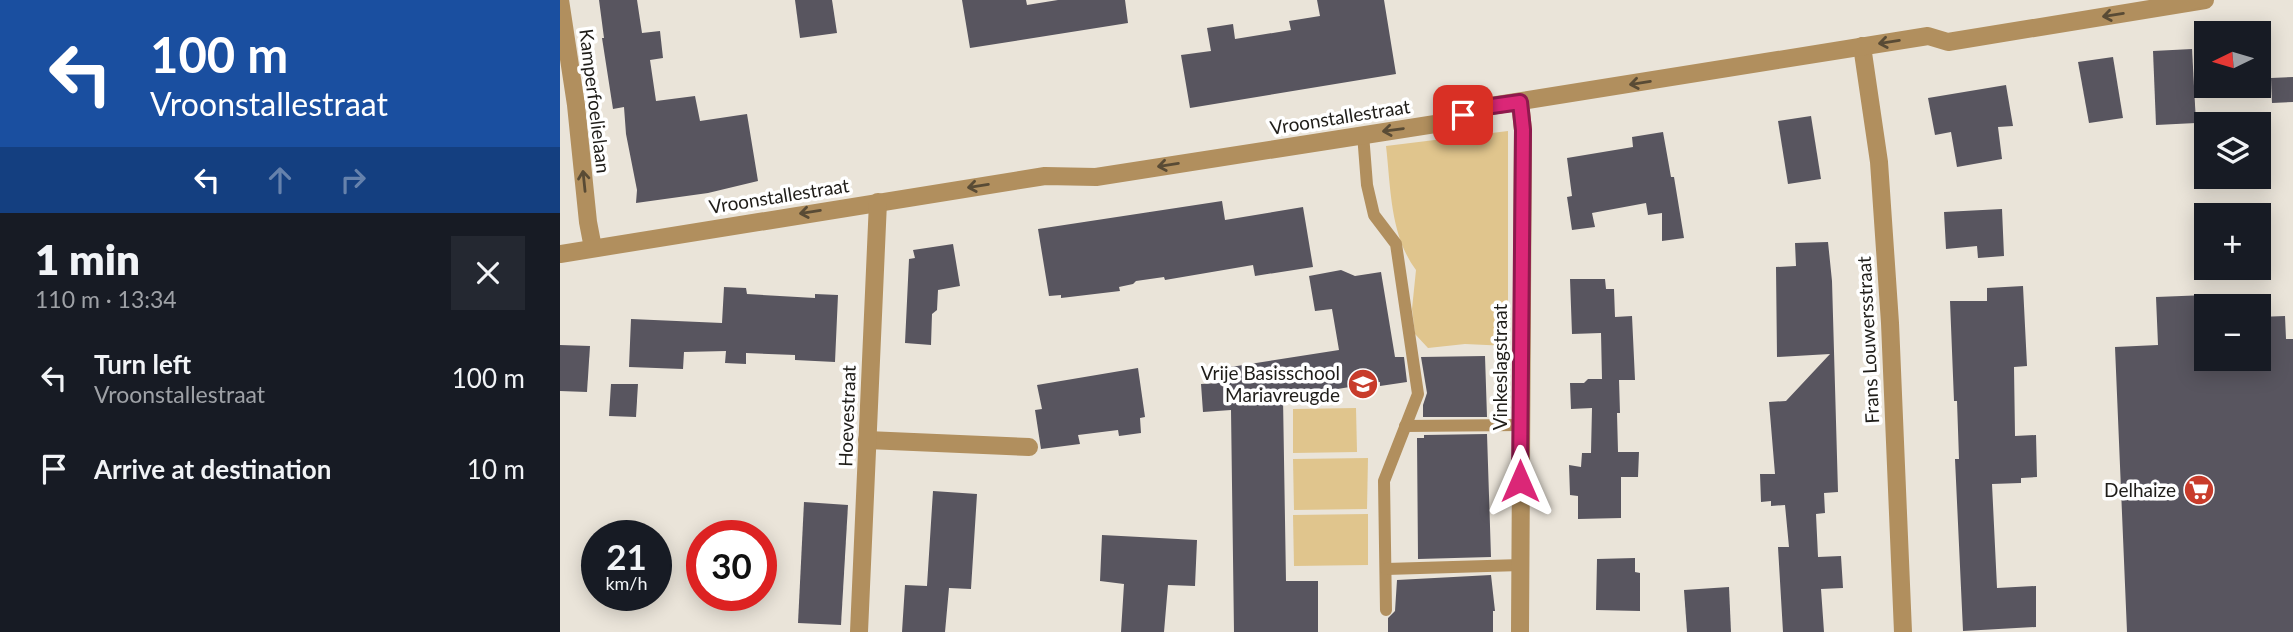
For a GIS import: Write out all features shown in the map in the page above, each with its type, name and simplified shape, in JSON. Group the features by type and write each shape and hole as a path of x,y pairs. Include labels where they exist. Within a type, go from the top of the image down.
{"street":[{"name":"Kamperfoelielaan","path":"560,0 593,248"},
{"name":"Vroonstallestraat","path":"560,254 878,201 1045,176 1096,177 1448,121 1478,108 1862,46 1928,36 1948,42 2205,0"},
{"name":"Frans Louwersstraat","path":"1862,46 1881,189 1890,323 1903,632"},
{"name":"Vinkeslagstraat","path":"1520,102 1523,130 1520,632"},
{"name":"Hoevestraat","path":"859,632 878,201"},
{"path":"867,440 1029,447"}],"lane":[{"path":"1363,134 1367,186 1374,215 1396,244 1418,394 1384,481 1386,610"},
{"path":"1405,426 1520,425"},
{"path":"1385,569 1521,565"}],"shaded area":[{"path":"1508,131 1508,346 1465,344 1428,348 1415,334 1412,309 1416,270 1407,256 1396,227 1386,146"},
{"path":"1356,408 1357,452 1293,453 1293,409"},
{"path":"1368,458 1367,509 1294,510 1293,459"},
{"path":"1368,514 1368,565 1294,566 1293,515"}],"building":[{"path":"599,0 637,0 642,33 660,31 663,58 650,60 656,101 695,96 700,121 747,114 758,181 708,193 636,203 637,190 626,134 624,107 613,109"},
{"path":"795,0 832,0 837,33 800,38"},
{"path":"962,0 1026,0 1027,5 1058,0 1125,0 1128,23 970,48"},
{"path":"1317,0 1384,0 1396,74 1190,108 1181,55 1211,51 1207,28 1233,24 1235,39 1291,30 1289,21 1320,16"},
{"path":"2192,49 2194,123 2156,125 2153,51"},
{"path":"2113,57 2123,118 2089,123 2078,62"},
{"path":"2293,77 2293,102 2272,103 2272,78"},
{"path":"2006,85 2013,126 1998,127 2002,159 1957,167 1951,132 1935,135 1928,98"},
{"path":"1811,116 1821,179 1788,184 1778,121"},
{"path":"1663,132 1684,238 1662,241 1662,213 1648,215 1646,203 1592,213 1595,227 1572,230 1567,197 1572,196 1567,158 1633,147 1632,137"},
{"path":"1222,201 1225,220 1303,207 1313,267 1255,276 1253,265 1165,280 1164,277 1136,281 1119,287 1120,291 1061,298 1061,295 1049,296 1038,229"},
{"path":"2002,209 2004,256 1978,258 1977,246 1946,249 1944,212"},
{"path":"1828,242 1832,281 1838,492 1824,493 1825,513 1816,514 1818,557 1841,556 1843,588 1821,589 1824,632 1783,632 1778,547 1789,547 1785,505 1771,506 1771,501 1761,502 1760,474 1775,474 1769,402 1786,401 1830,354 1777,357 1776,267 1796,266 1795,243"},
{"path":"953,244 960,286 938,290 937,310 932,314 931,345 905,343 909,259 915,258 913,250"},
{"path":"1341,270 1355,276 1381,272 1395,357 1404,357 1407,382 1380,386 1380,382 1283,398 1286,581 1318,581 1318,632 1234,632 1231,410 1203,412 1201,384 1218,383 1218,369 1339,350 1332,309 1315,311 1309,276"},
{"path":"1570,279 1605,279 1606,289 1614,289 1615,317 1632,316 1635,380 1619,380 1618,452 1639,452 1638,477 1621,477 1621,518 1578,519 1578,496 1570,495 1569,465 1581,467 1582,453 1591,453 1592,408 1571,409 1570,383 1602,379 1601,333 1572,334"},
{"path":"2023,286 2027,366 2014,367 2015,436 2036,435 2037,477 2021,478 2021,483 1992,484 1997,588 2036,586 2036,627 1963,631 1955,459 1959,459 1957,401 1954,401 1950,301 1987,301 1987,288"},
{"path":"724,287 746,288 747,294 815,298 815,294 838,295 835,362 795,360 795,355 746,353 746,364 725,363 726,351 684,352 683,369 629,367 631,319 722,323"},
{"name":"Delhaize","path":"2194,296 2194,371 2271,371 2271,317 2285,316 2286,339 2293,339 2293,632 2127,632 2115,347 2158,345 2156,297"},
{"path":"560,345 590,346 587,392 560,391"},
{"path":"1485,356 1487,417 1423,417 1427,393 1421,357"},
{"path":"1138,368 1145,417 1140,418 1141,433 1119,436 1118,430 1078,435 1080,444 1041,449 1035,410 1042,409 1037,385"},
{"path":"611,384 638,384 636,417 609,416"},
{"path":"1487,434 1491,557 1418,559 1417,438 1424,438 1424,435"},
{"path":"933,491 977,494 971,589 949,588 945,632 902,632 905,585 927,586"},
{"path":"804,502 848,505 841,625 798,623"},
{"path":"1102,535 1197,540 1195,586 1168,585 1164,632 1121,632 1124,584 1100,581"},
{"path":"1635,558 1635,572 1640,573 1640,611 1596,610 1597,559"},
{"path":"1491,575 1495,611 1493,632 1388,632 1388,618 1395,611 1397,580"},
{"path":"1729,587 1731,632 1687,632 1684,590"}],"place":[{"name":"Vrije Basisschool Mariavreugde","path":"1363,384"},
{"name":"Delhaize","path":"2199,490"}],"route":[{"path":"1463,115 1478,108 1520,102 1523,130 1520,481"}]}
